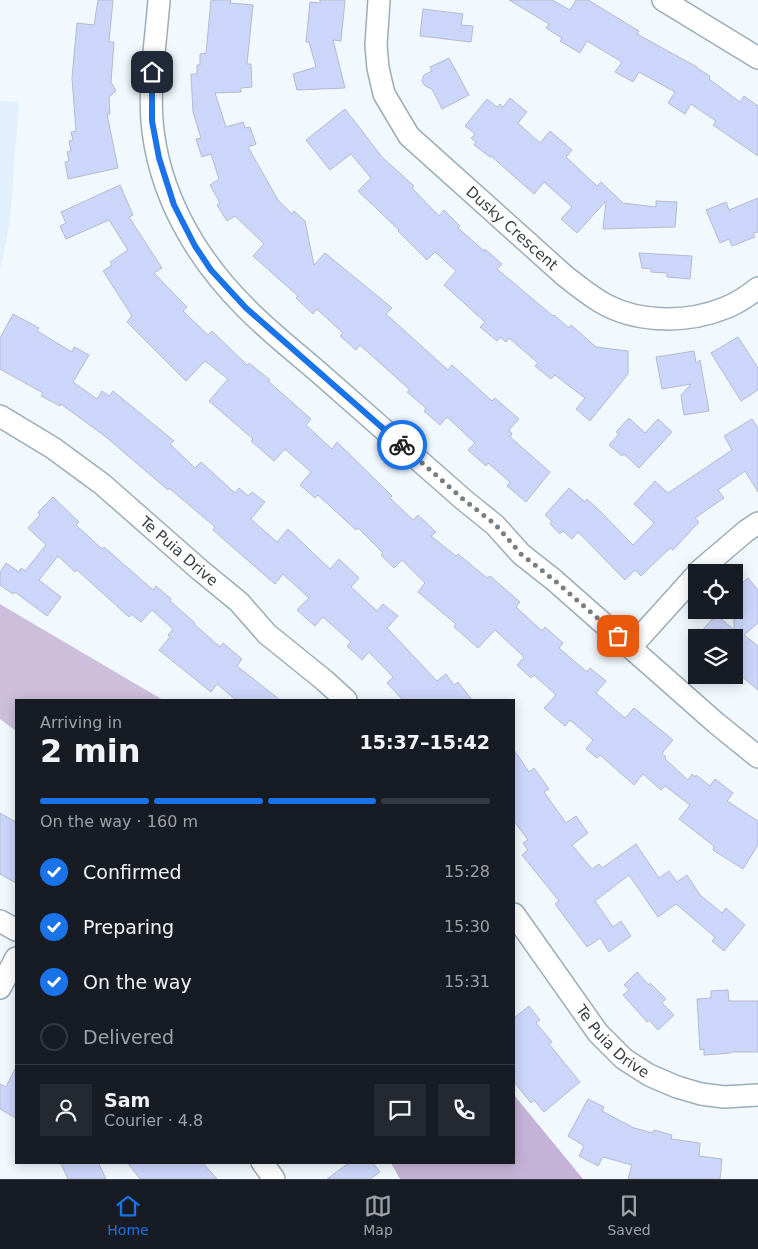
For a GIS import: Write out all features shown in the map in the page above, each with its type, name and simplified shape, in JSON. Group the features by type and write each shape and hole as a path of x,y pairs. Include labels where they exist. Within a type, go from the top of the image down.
{"street":[{"path":"160,0 152,72 152,121 155,139 174,205 195,246 211,270 246,308 464,500 495,524 521,554 554,580 716,723 758,757"},
{"name":"Dusky Crescent","path":"379,0 376,45 378,68 384,94 409,136 550,263 591,296 625,313 649,318 674,319 705,314 725,308 742,300 758,288"},
{"path":"663,0 758,58"},
{"name":"Te Puia Drive","path":"0,416 53,448 102,484 238,602 267,634 345,699"},
{"path":"708,564 746,530 758,523"},
{"path":"631,647 688,584"},
{"name":"Te Puia Drive","path":"515,915 598,1033 624,1059 649,1075 677,1088 724,1097 758,1095"},
{"path":"0,921 15,929"},
{"path":"0,988 15,960"},
{"path":"263,1164 274,1179"}],"shaded area":[{"path":"0,101 19,102 10,221 0,271"},
{"path":"0,604 161,699 15,699 15,730 0,719"},
{"path":"515,1096 583,1179 400,1179 392,1164 515,1164"}],"building":[{"path":"98,0 113,0 109,42 114,42 111,82 116,91 109,97 110,114 107,114 118,168 68,179 65,162 69,161 67,152 71,151 69,141 73,140 71,132 76,131 72,78 77,23 94,25"},
{"path":"211,0 231,0 230,3 253,5 247,64 251,64 252,87 241,88 241,92 215,93 226,127 243,122 245,128 250,127 256,144 248,147 278,200 292,214 294,211 305,221 314,265 325,253 392,308 386,314 448,370 452,365 492,401 495,398 519,419 509,430 512,434 510,437 550,472 526,502 507,486 510,482 488,463 486,466 468,450 475,443 447,417 440,425 424,411 426,408 407,392 410,390 360,345 356,350 340,336 343,333 317,309 313,314 296,298 298,296 253,256 264,244 235,216 227,221 217,205 220,203 210,185 219,179 211,154 202,157 196,139 201,138 193,112 191,74 197,74 197,65 200,65 200,54 206,53"},
{"path":"320,0 345,0 341,41 333,40 345,88 297,90 293,74 316,67 309,42 306,42 310,2 320,3"},
{"path":"509,0 552,0 570,10 576,0 588,0 639,31 637,34 697,67 710,76 709,79 740,102 744,96 758,106 758,156 713,125 716,121 691,104 685,114 668,103 675,92 639,72 633,82 615,72 622,62 587,41 580,53 560,41 562,38 546,28 549,24"},
{"path":"423,9 463,14 461,25 473,26 471,42 420,36"},
{"path":"449,58 469,95 442,109 432,89 425,86 422,81 424,75 432,71 430,67"},
{"path":"510,98 527,112 518,123 540,143 550,131 572,150 566,157 597,186 601,182 623,203 656,207 656,201 677,202 675,227 603,229 606,201 577,233 561,219 572,207 544,182 534,194 491,156 474,145 476,142 471,138 475,134 465,126 487,99 497,107 500,104 503,107"},
{"path":"345,109 382,157 414,186 412,188 439,216 444,210 460,226 458,228 502,264 497,269 553,316 569,328 571,325 596,347 628,351 628,374 590,421 576,409 585,398 555,375 551,379 535,366 538,363 509,338 506,342 500,337 497,341 480,327 485,322 444,285 456,271 435,252 427,260 358,191 371,178 351,154 330,170 306,140"},
{"path":"120,185 133,215 129,217 162,268 154,273 187,307 183,311 208,335 212,331 247,365 249,363 270,380 268,381 311,419 306,425 332,449 337,442 392,496 390,498 413,520 418,515 436,532 431,536 456,556 458,554 487,578 490,576 520,602 516,607 542,631 545,627 563,643 559,648 587,672 590,668 606,681 596,693 625,718 634,708 673,740 662,753 666,757 665,759 688,780 692,774 695,777 696,775 710,786 715,779 733,793 727,801 758,821 758,845 743,869 713,850 714,846 679,819 690,805 665,786 661,790 643,774 634,785 600,755 597,758 586,749 593,740 570,720 565,726 544,708 556,695 534,675 531,678 517,665 524,657 495,630 478,648 454,627 456,624 418,592 425,583 402,560 394,568 381,555 383,553 358,528 356,530 318,495 315,498 300,485 311,472 285,449 274,461 251,441 253,439 209,401 228,379 205,361 186,381 127,322 132,316 103,271 112,265 110,262 128,250 109,220 66,239 60,226 66,223 61,212"},
{"path":"758,198 758,232 753,233 755,237 732,246 729,239 720,243 706,210 726,202 729,210"},
{"path":"639,253 692,256 690,279 667,277 667,273 651,272 651,269 642,268"},
{"path":"13,314 39,328 37,331 72,352 74,347 89,355 73,382 97,399 102,391 109,396 113,391 174,441 170,444 195,468 201,462 235,493 239,488 248,496 252,492 265,502 251,519 277,542 288,529 330,569 339,559 359,578 351,587 377,611 383,604 398,616 387,628 437,681 446,674 454,685 458,682 471,699 402,699 387,683 393,677 369,652 362,660 347,646 351,642 323,617 315,626 297,610 309,598 283,574 275,584 213,530 215,527 106,437 61,404 60,406 41,396 43,393 0,369 0,338"},
{"path":"738,337 758,368 758,390 741,401 711,353"},
{"path":"694,351 696,363 700,360 709,411 684,415 681,395 691,384 662,389 656,357"},
{"path":"629,418 645,433 658,419 672,432 639,468 624,454 622,456 609,445 619,434 616,432"},
{"path":"752,419 758,428 758,492 745,471 718,490 724,498 695,518 699,522 673,550 670,548 641,576 635,570 625,580 578,532 572,539 563,531 560,534 550,524 552,521 545,515 569,488 585,502 587,499 633,545 654,523 634,504 655,481 668,493 732,450 724,436"},
{"path":"53,497 79,522 76,525 102,549 104,547 153,590 156,586 220,647 223,643 242,659 237,666 279,699 235,699 217,684 211,692 159,650 170,637 168,635 173,629 152,610 141,622 131,614 129,617 77,570 75,572 58,556 39,580 61,597 47,616 15,592 13,594 0,585 0,572 6,563 19,572 21,568 25,571 46,545 28,528 40,515 38,512"},
{"path":"748,578 758,590 758,623 744,635 758,646 758,690 743,678 743,629 734,629 734,619 743,619 743,582"},
{"path":"712,619 721,619 733,629 704,629"},
{"path":"515,751 529,772 534,768 549,789 544,792 566,823 576,816 588,833 572,845 592,869 599,864 602,868 636,844 659,878 669,871 677,882 687,875 700,895 722,913 726,908 745,925 724,951 712,941 715,937 676,904 658,917 629,875 595,901 613,927 621,921 631,936 609,952 600,938 587,947 555,904 559,901 522,855 528,850 523,843 528,840 515,822"},
{"path":"0,813 15,821 15,882 0,874"},
{"path":"637,972 666,999 662,1003 674,1015 658,1030 649,1020 647,1022 623,995 629,990 624,985"},
{"path":"728,990 729,1001 758,1001 758,1052 704,1055 704,1049 700,1050 697,999 711,998 711,991"},
{"path":"529,1006 540,1020 536,1023 552,1042 549,1044 580,1082 544,1112 534,1100 531,1103 515,1083 515,1017"},
{"path":"15,1069 15,1117 0,1109 0,1084 6,1087"},
{"path":"588,1099 604,1107 602,1111 634,1128 653,1133 654,1130 672,1135 671,1139 700,1143 699,1156 722,1159 720,1179 628,1179 632,1165 603,1157 598,1166 579,1156 584,1146 568,1136"},
{"path":"61,1164 99,1164 106,1179 68,1179"},
{"path":"129,1164 204,1164 217,1179 140,1179"},
{"path":"347,1164 374,1164 380,1172 370,1179 327,1179"}],"way so far":[{"path":"402,445 464,500 495,524 521,554 618,636"}],"route":[{"path":"152,72 152,121 164,178 174,205 195,246 211,270 246,308 402,445"}]}
